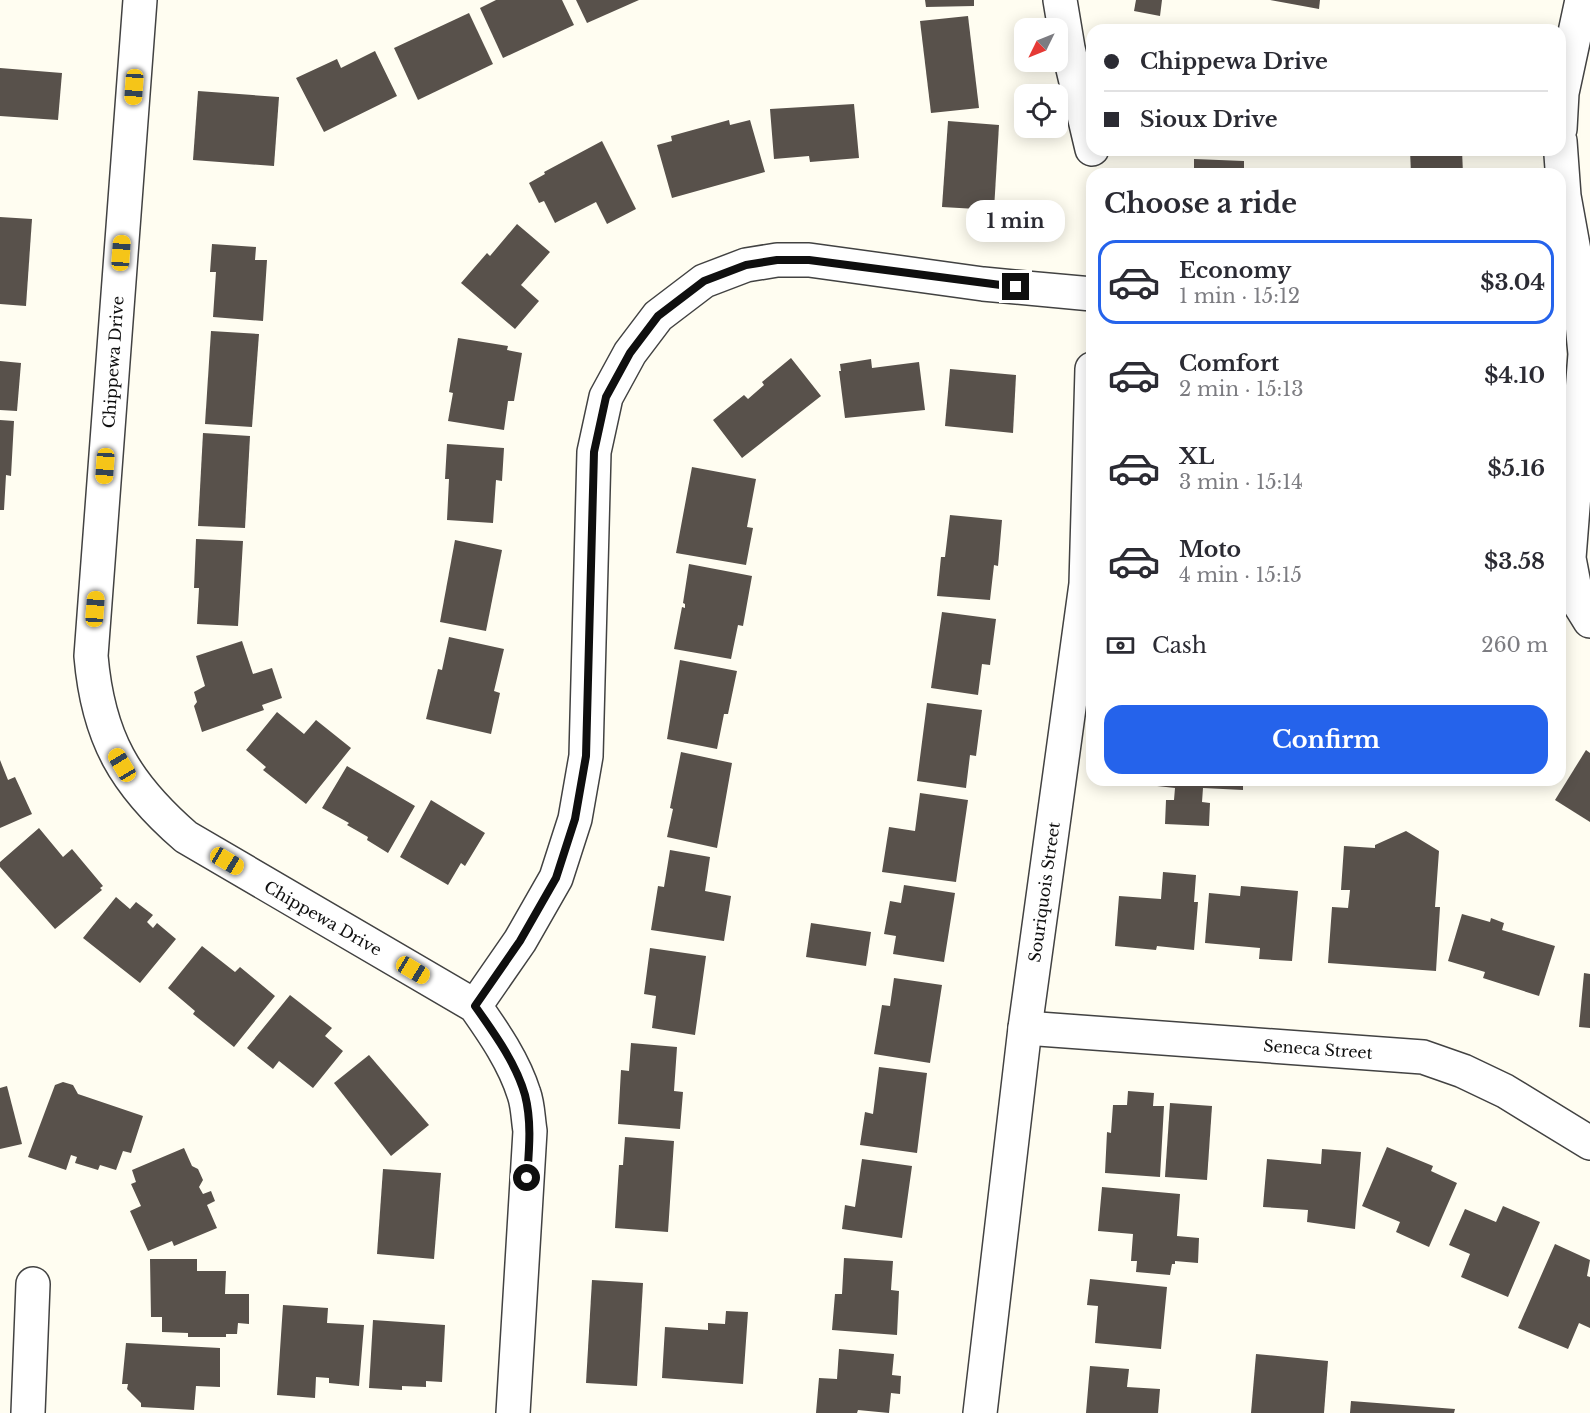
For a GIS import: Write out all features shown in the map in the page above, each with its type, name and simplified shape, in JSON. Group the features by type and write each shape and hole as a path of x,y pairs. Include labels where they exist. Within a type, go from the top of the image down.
{"street":[{"name":"Chippewa Drive","path":"140,0 91,656 94,688 114,752 130,779 156,810 186,837 475,1006 494,1033 525,1095 530,1131 513,1413"},
{"path":"1060,0 1068,48 1086,124"},
{"path":"1566,74 1582,0"},
{"path":"1566,207 1576,262 1585,354 1569,558 1577,600 1590,621"},
{"path":"475,1006 520,941 556,878 575,819 586,756 594,452 606,397 630,353 658,316 704,281 746,265 777,260 809,260 983,284 1086,293"},
{"name":"Souriquois Street","path":"980,1413 1025,1028 1086,584"},
{"name":"Seneca Street","path":"1025,1028 1423,1057 1464,1071 1505,1091 1590,1143"},
{"path":"28,1413 33,1284"}],"building":[{"path":"496,0 562,0 574,25 503,58 480,8"},
{"path":"576,0 639,0 587,23"},
{"path":"925,0 974,0 974,6 926,7"},
{"path":"1136,0 1162,0 1160,16 1134,11"},
{"path":"1270,0 1320,0 1319,9"},
{"path":"469,13 493,64 418,100 394,48"},
{"path":"968,16 979,108 931,113 920,21"},
{"path":"375,51 397,96 324,132 296,78 337,59 341,68"},
{"path":"0,68 62,73 58,120 0,116"},
{"path":"198,91 279,97 274,166 193,160"},
{"path":"854,104 859,158 810,162 809,156 774,159 770,109"},
{"path":"729,120 730,125 750,120 765,172 672,198 657,145 672,141 671,136"},
{"path":"948,121 999,125 994,210 942,207"},
{"path":"602,141 636,209 607,224 596,202 555,223 544,201 539,203 529,183 545,174 544,172"},
{"path":"1410,156 1462,156 1463,168 1411,168"},
{"path":"1194,159 1244,161 1244,168 1194,168"},
{"path":"0,217 32,219 26,306 0,304"},
{"path":"517,224 550,252 521,285 539,301 515,329 461,283 487,253 490,256"},
{"path":"212,244 256,247 255,260 267,260 263,321 213,317 216,272 210,272"},
{"path":"211,331 259,334 252,427 205,424"},
{"path":"458,338 508,346 507,350 522,353 514,401 508,401 504,430 448,421 453,393 449,392"},
{"path":"791,358 821,396 742,458 713,420 744,395 748,399 764,385 762,382"},
{"path":"871,359 872,368 919,362 925,410 845,418 840,364"},
{"path":"0,361 21,363 17,411 0,410"},
{"path":"950,369 1016,375 1013,433 945,426"},
{"path":"0,420 14,421 11,476 6,475 4,510 0,510"},
{"path":"203,433 250,436 245,528 198,526"},
{"path":"447,444 504,448 502,481 496,480 493,523 447,520 449,479 445,479"},
{"path":"692,467 756,479 747,527 753,528 746,565 676,553"},
{"path":"950,515 1002,520 998,566 994,565 990,600 937,596 941,557 945,557"},
{"path":"196,539 243,541 238,626 197,624 199,588 194,588"},
{"path":"455,540 502,550 486,631 440,622"},
{"path":"689,564 752,576 743,626 738,625 731,659 674,649 682,607 685,608 683,603"},
{"path":"942,612 996,619 990,665 982,664 978,695 931,688"},
{"path":"449,637 504,649 494,691 500,693 491,734 426,719 438,669 442,670"},
{"path":"242,641 253,674 272,668 282,698 262,705 264,710 202,732 194,706 197,702 194,692 205,686 196,656"},
{"path":"680,660 737,671 728,714 724,714 717,749 667,739"},
{"path":"927,703 982,710 976,756 970,755 966,788 917,781"},
{"path":"277,712 304,734 316,720 351,748 306,804 263,770 266,767 246,750"},
{"path":"1586,750 1590,753 1590,822 1555,800 1564,786 1566,786 1566,782"},
{"path":"681,752 732,763 717,848 667,837"},
{"path":"0,760 8,780 15,777 32,814 0,828"},
{"path":"347,766 415,806 388,853 367,840 368,837 347,825 349,823 322,808"},
{"path":"1157,786 1243,786 1243,790 1203,788 1202,802 1210,803 1209,826 1165,824 1166,800 1174,800 1175,788"},
{"path":"920,793 968,800 956,882 882,872 889,827 915,831"},
{"path":"431,800 485,833 465,866 461,863 448,885 400,857"},
{"path":"39,828 63,857 72,849 103,886 100,888 102,890 55,929 0,867 0,862"},
{"path":"1406,831 1439,851 1435,907 1440,907 1436,971 1328,963 1332,907 1348,908 1350,890 1341,890 1344,846 1375,848 1375,845"},
{"path":"670,850 710,857 705,891 731,896 724,941 651,930 658,886 664,887"},
{"path":"1163,872 1196,875 1194,902 1198,902 1194,950 1157,946 1156,950 1115,946 1119,896 1161,899"},
{"path":"904,885 955,893 944,962 893,954 896,936 884,934 890,901 901,903"},
{"path":"1241,886 1298,891 1292,961 1259,959 1260,948 1205,943 1209,893 1240,896"},
{"path":"116,897 130,909 136,902 153,915 147,922 153,928 157,923 176,939 140,983 83,938"},
{"path":"1462,914 1490,922 1491,918 1504,923 1502,930 1555,946 1539,996 1483,978 1485,972 1448,961"},
{"path":"811,923 871,932 866,966 806,957"},
{"path":"202,946 235,972 240,967 275,996 234,1047 193,1014 195,1011 168,988"},
{"path":"650,948 706,956 695,1035 652,1028 656,996 644,994"},
{"path":"1584,973 1590,974 1590,1028 1579,1027"},
{"path":"894,978 942,985 930,1063 874,1054 882,1005 890,1006"},
{"path":"290,995 332,1028 325,1036 343,1051 313,1088 279,1061 273,1069 247,1048"},
{"path":"631,1043 677,1047 674,1091 683,1092 680,1129 618,1124 621,1070 629,1071"},
{"path":"369,1055 429,1125 391,1156 334,1083"},
{"path":"879,1067 927,1073 917,1153 860,1145 865,1112 873,1114"},
{"path":"63,1082 73,1085 78,1094 143,1116 131,1153 123,1151 116,1170 100,1165 98,1170 75,1163 77,1157 71,1155 66,1170 28,1157 55,1085"},
{"path":"7,1086 22,1144 0,1149 0,1088"},
{"path":"1128,1091 1154,1093 1153,1106 1164,1106 1160,1177 1105,1173 1107,1132 1111,1133 1113,1105 1127,1105"},
{"path":"1170,1103 1212,1106 1207,1180 1165,1177"},
{"path":"625,1137 674,1141 668,1232 615,1228 619,1165 623,1165"},
{"path":"1387,1147 1433,1166 1431,1171 1457,1183 1429,1247 1396,1232 1400,1222 1362,1206"},
{"path":"184,1148 192,1166 198,1169 203,1180 199,1187 203,1194 211,1191 215,1201 207,1205 217,1228 174,1246 172,1241 148,1251 130,1211 141,1206 131,1184 136,1182 132,1170"},
{"path":"1322,1149 1361,1152 1355,1229 1307,1222 1308,1210 1263,1207 1267,1159 1321,1164"},
{"path":"862,1159 912,1166 902,1238 842,1229 845,1205 855,1207"},
{"path":"383,1169 441,1173 434,1259 377,1254"},
{"path":"1102,1187 1180,1194 1177,1236 1199,1238 1198,1263 1175,1261 1175,1264 1172,1264 1170,1275 1136,1272 1137,1261 1131,1261 1133,1234 1098,1231"},
{"path":"1503,1206 1540,1222 1508,1297 1461,1277 1470,1254 1449,1245 1465,1209 1496,1222"},
{"path":"1555,1244 1590,1260 1587,1276 1590,1277 1590,1328 1579,1323 1568,1349 1518,1328"},
{"path":"844,1258 893,1261 891,1290 899,1291 897,1335 832,1330 835,1294 842,1294"},
{"path":"150,1259 197,1259 197,1271 226,1271 225,1294 249,1294 249,1324 238,1323 237,1334 226,1334 226,1337 188,1337 188,1333 162,1332 162,1317 151,1317"},
{"path":"1090,1279 1167,1287 1161,1349 1095,1343 1098,1306 1087,1305"},
{"path":"592,1280 643,1283 637,1386 586,1383"},
{"path":"283,1305 328,1308 327,1323 364,1325 359,1386 329,1383 329,1378 316,1377 315,1398 277,1395"},
{"path":"726,1311 748,1312 743,1384 662,1378 665,1327 708,1330 708,1323 725,1324"},
{"path":"373,1320 445,1325 442,1382 426,1381 426,1387 402,1386 402,1390 369,1388"},
{"path":"126,1343 220,1348 220,1387 196,1386 194,1410 141,1407 141,1403 127,1389 128,1384 122,1384"},
{"path":"839,1349 894,1354 892,1375 901,1376 900,1394 891,1393 889,1413 858,1410 857,1413 816,1413 819,1378 837,1379"},
{"path":"1256,1354 1328,1361 1324,1413 1251,1413"},
{"path":"1090,1366 1129,1369 1127,1387 1160,1389 1158,1413 1086,1413"},
{"path":"1351,1401 1455,1409 1454,1413 1350,1413"}],"route":[{"path":"527,1178 530,1131 525,1095 511,1063 475,1006 520,941 556,878 575,819 586,756 594,452 606,397 630,353 658,316 704,281 746,265 777,260 809,260 1016,287"}]}
